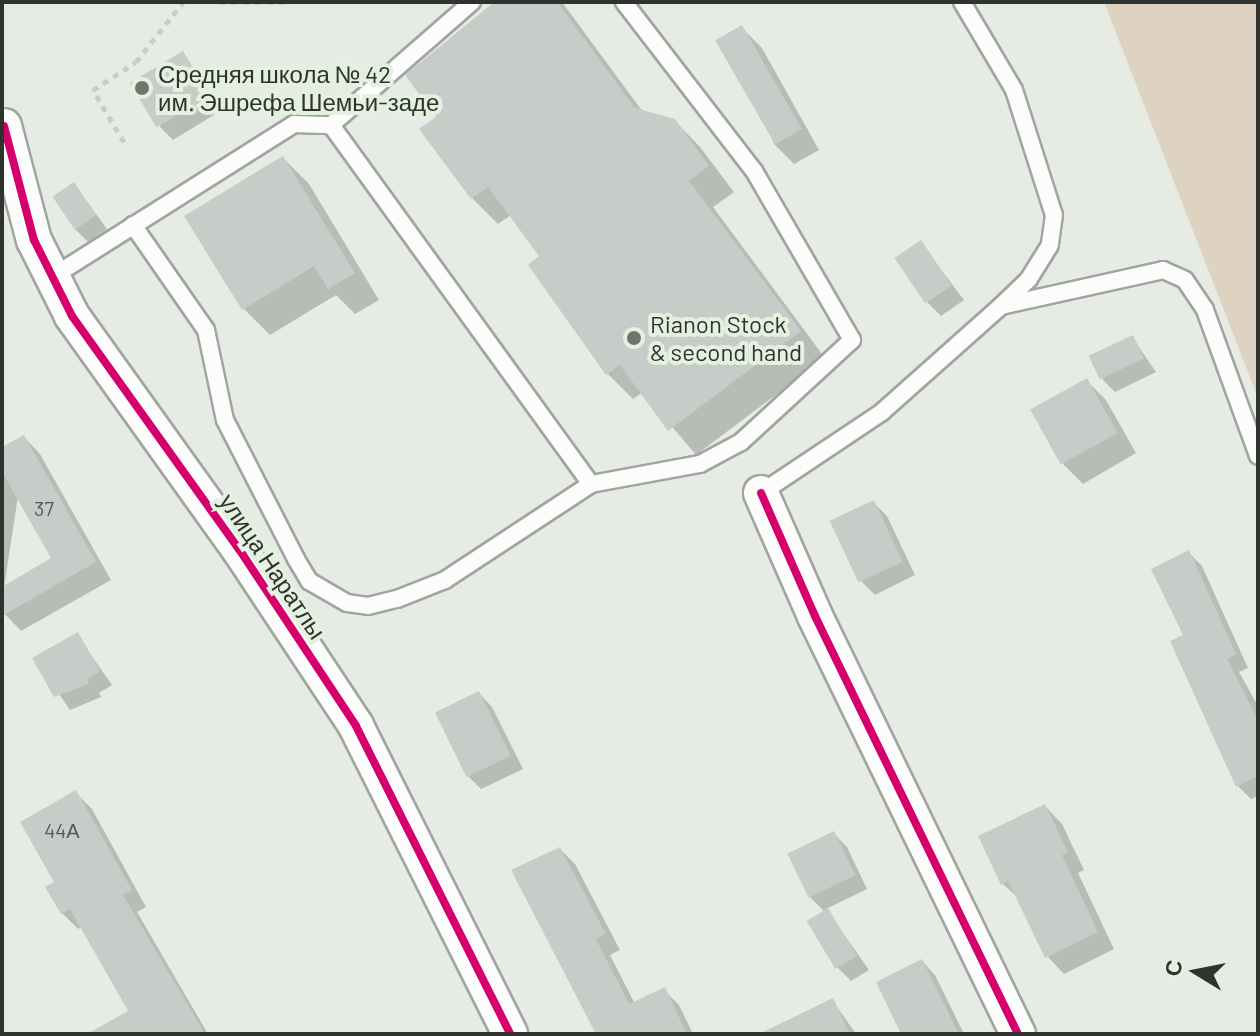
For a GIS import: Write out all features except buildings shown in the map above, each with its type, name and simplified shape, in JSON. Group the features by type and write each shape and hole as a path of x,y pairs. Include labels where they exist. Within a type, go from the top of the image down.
{"street":[{"name":"улица Наратлы","path":"3,124 24,209 72,316 239,549 356,726 510,1034"},
{"path":"761,493 815,616 1018,1034"}],"lane":[{"path":"52,277 294,124 331,125 472,2"},
{"path":"133,225 206,330 225,420 309,581 326,593 368,606 445,580 591,484 700,464 741,442 852,340 754,171 624,2"},
{"path":"761,493 882,412 1029,279 1050,245 1054,215 1014,90 962,2"},
{"path":"331,125 591,484"},
{"path":"1001,306 1163,270 1185,280 1205,310 1258,456"}],"path":[{"path":"124,142 93,90 136,62 183,2"},
{"path":"219,2 285,2"}],"shaded area":[{"path":"1104,2 1258,2 1258,398"}],"cycle path":[{"path":"4,126 34,240 72,316 239,549 356,726 510,1034"},
{"path":"761,493 815,616 1018,1034"}],"place":[{"name":"Средняя школа № 42 им. Эшрефа Шемьи-заде","path":"142,88"},
{"name":"Rianon Stock & second hand","path":"634,338"}]}
